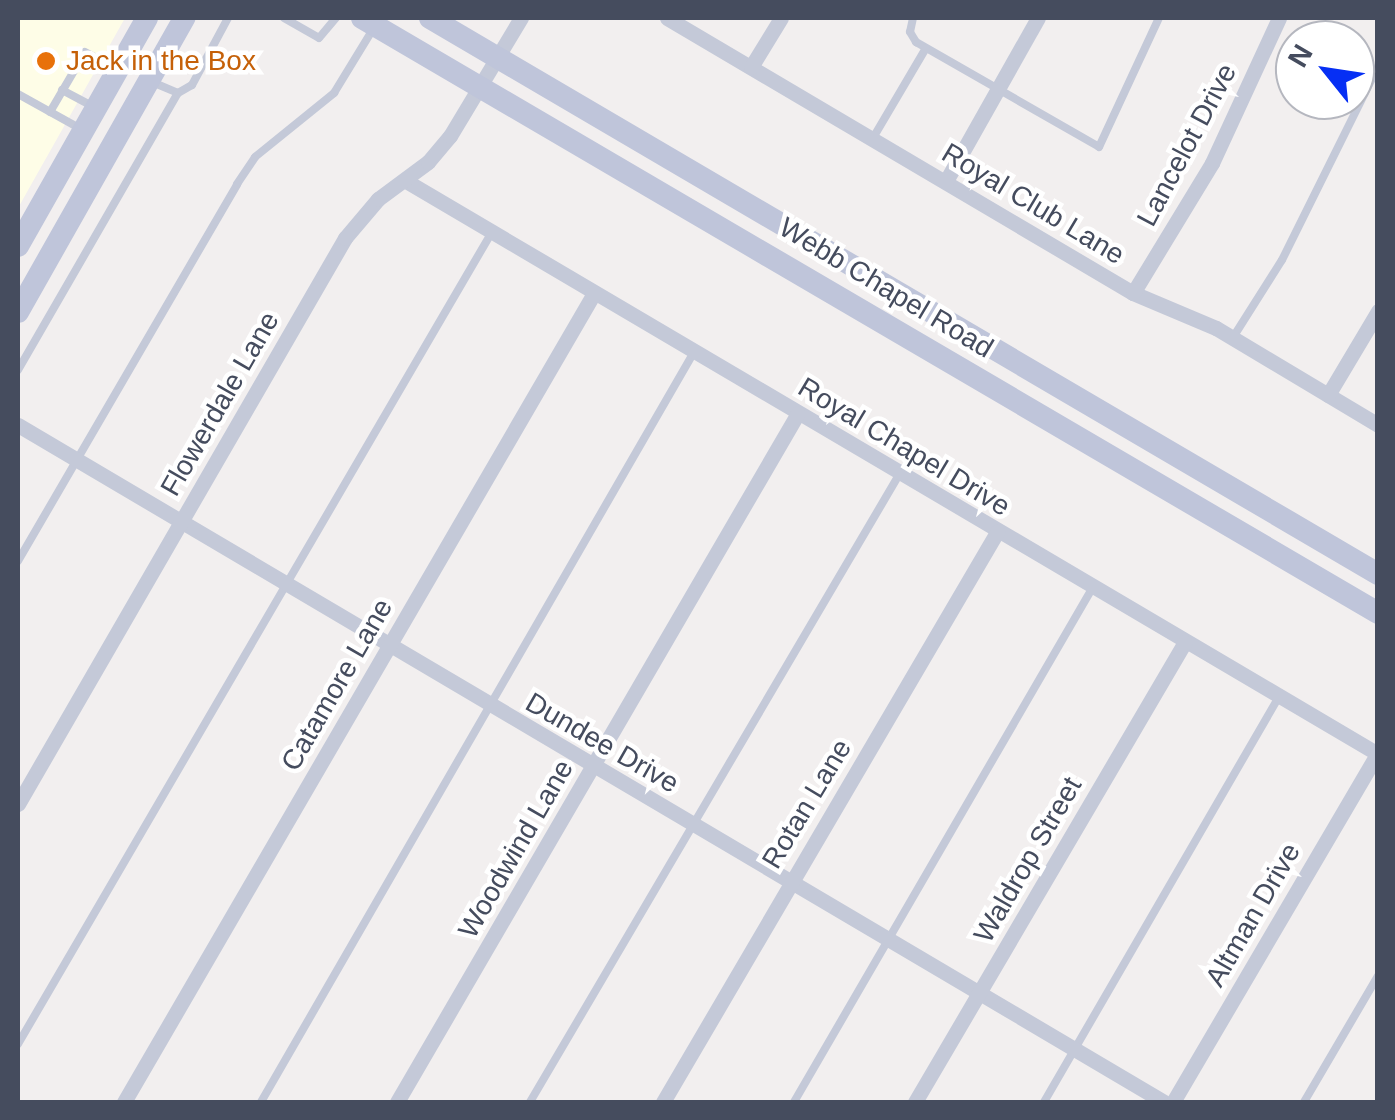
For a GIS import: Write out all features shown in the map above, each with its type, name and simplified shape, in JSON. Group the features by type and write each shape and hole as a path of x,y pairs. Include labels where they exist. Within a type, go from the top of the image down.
{"main road":[{"path":"18,246 146,18"},
{"path":"18,312 26,279 111,147 184,18"},
{"name":"Webb Chapel Road","path":"430,18 458,24 499,56 1378,574"},
{"name":"Webb Chapel Road","path":"369,21 1378,612"},
{"path":"83,130 111,147"}],"street":[{"name":"Flowerdale Lane","path":"18,804 346,238 378,199 406,181 450,136 521,18"},
{"name":"Royal Club Lane","path":"666,18 1133,293 1232,338 1378,425"},
{"path":"751,67 781,18"},
{"path":"946,181 1038,18"},
{"name":"Lancelot Drive","path":"1133,293 1212,162 1279,18"},
{"name":"Royal Chapel Drive","path":"406,181 1377,754"},
{"name":"Catamore Lane","path":"124,1102 594,293"},
{"path":"1328,395 1378,311"},
{"name":"Woodwind Lane","path":"398,1102 798,412"},
{"name":"Dundee Drive","path":"18,425 284,586 1164,1102"},
{"name":"Rotan Lane","path":"664,1102 997,532"},
{"name":"Waldrop Street","path":"915,1102 1185,642"},
{"name":"Altman Drive","path":"1172,1102 1377,754"}],"lane":[{"path":"18,370 178,93 192,85 228,18"},
{"path":"284,18 319,38 336,18"},
{"path":"913,18 910,32 926,48 1099,147 1159,18"},
{"path":"18,561 255,157 334,93 369,21"},
{"path":"873,138 926,48"},
{"path":"50,112 84,52 118,69"},
{"path":"1232,338 1282,260 1378,68"},
{"path":"148,80 178,93"},
{"path":"62,90 96,108"},
{"path":"18,94 83,130"},
{"path":"18,1044 492,232"},
{"path":"261,1102 694,352"},
{"path":"530,1102 696,826 900,473"},
{"path":"794,1102 1093,586"},
{"path":"1044,1102 1279,697"},
{"path":"1304,1102 1378,976"}],"shaded area":[{"path":"18,18 125,18 18,208"}],"place":[{"name":"Jack in the Box","path":"46,61"}]}
